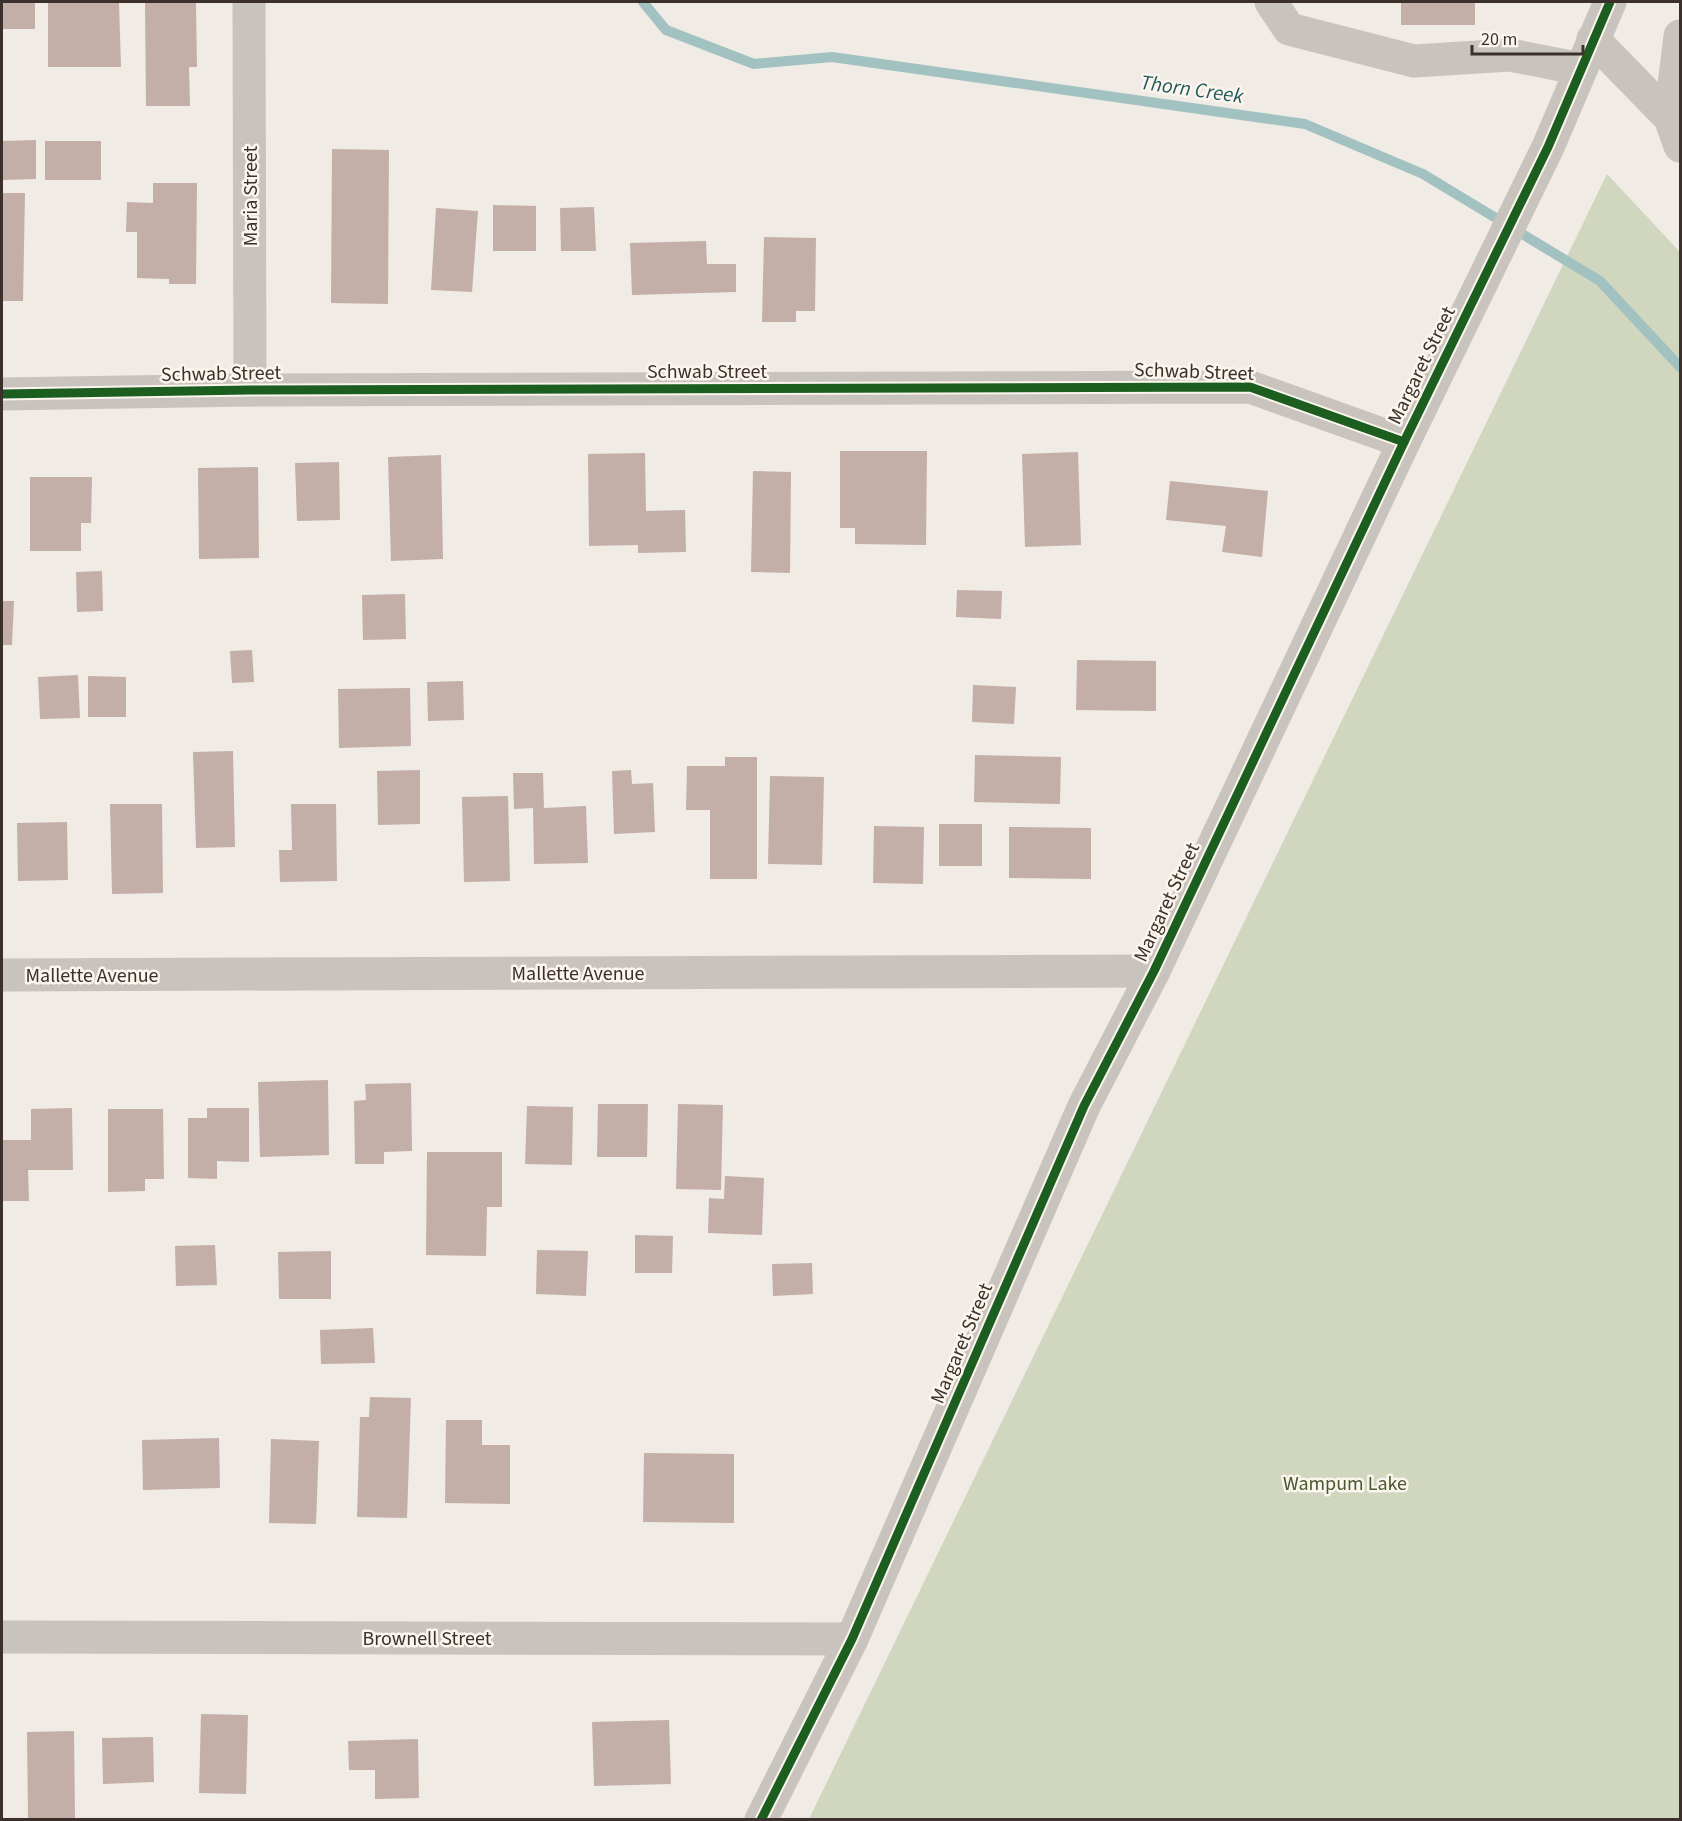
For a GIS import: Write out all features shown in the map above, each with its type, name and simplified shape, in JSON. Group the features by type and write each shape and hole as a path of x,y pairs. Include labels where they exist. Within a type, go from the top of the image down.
{"street":[{"name":"Maria Street","path":"249,2 250,390"},
{"path":"1271,2 1289,29 1414,61 1510,55 1581,69"},
{"name":"Margaret Street","path":"761,1820 852,1639 1084,1106 1154,970 1404,442 1548,147 1610,2"},
{"path":"1675,132 1680,36"},
{"path":"1593,39 1675,132"},
{"name":"Schwab Street","path":"2,394 250,390 1250,387 1404,442"},
{"name":"Mallette Avenue","path":"2,975 1154,970"},
{"name":"Brownell Street","path":"2,1637 852,1639"}],"green space":[{"name":"Wampum Lake","path":"1607,174 1680,252 1680,1819 809,1819"}],"building":[{"path":"2,2 35,2 35,29 2,29"},
{"path":"48,2 119,2 121,67 48,67"},
{"path":"145,2 196,2 197,67 189,67 190,106 146,106"},
{"path":"1401,2 1475,2 1475,25 1401,25"},
{"path":"36,140 36,179 2,180 2,141"},
{"path":"45,141 101,141 101,180 45,180"},
{"path":"332,149 389,150 388,304 331,303"},
{"path":"153,183 197,183 196,284 169,284 169,279 137,278 137,232 126,232 127,202 153,203"},
{"path":"2,193 25,193 23,301 2,301"},
{"path":"493,205 536,206 536,251 493,251"},
{"path":"594,207 596,251 561,251 560,208"},
{"path":"436,208 478,211 472,292 431,290"},
{"path":"764,237 816,238 815,311 796,311 796,322 762,322"},
{"path":"706,241 707,264 736,264 736,292 632,295 630,243"},
{"path":"840,451 927,451 926,545 855,544 855,528 840,528"},
{"path":"1078,452 1081,545 1025,547 1022,454"},
{"path":"645,453 646,511 685,510 686,552 638,553 638,545 589,546 588,454"},
{"path":"441,455 443,559 391,561 388,457"},
{"path":"339,462 340,520 297,521 295,463"},
{"path":"258,467 259,558 199,559 198,468"},
{"path":"753,471 791,472 790,573 751,572"},
{"path":"30,477 92,477 91,523 81,523 81,551 30,551"},
{"path":"1170,481 1268,491 1262,557 1222,552 1226,526 1166,520"},
{"path":"102,571 103,611 77,612 76,572"},
{"path":"957,590 1002,591 1001,619 956,617"},
{"path":"405,594 406,639 363,640 362,595"},
{"path":"2,601 14,601 12,645 2,645"},
{"path":"252,650 254,682 232,683 230,651"},
{"path":"1077,660 1156,661 1156,711 1076,710"},
{"path":"78,675 80,718 40,719 38,677"},
{"path":"88,676 126,677 126,717 88,717"},
{"path":"463,681 464,720 428,721 427,682"},
{"path":"973,685 1016,687 1014,724 972,722"},
{"path":"410,688 411,746 339,748 338,689"},
{"path":"233,751 235,847 196,848 193,752"},
{"path":"975,755 1061,757 1060,804 974,802"},
{"path":"725,757 757,757 757,879 710,879 710,810 686,810 687,766 725,766"},
{"path":"420,770 420,824 378,825 377,771"},
{"path":"631,770 632,784 653,783 655,832 614,834 612,771"},
{"path":"513,773 543,773 544,808 586,806 588,863 534,864 533,808 514,809"},
{"path":"770,776 824,777 822,865 768,864"},
{"path":"508,796 510,881 464,882 462,797"},
{"path":"110,804 162,804 163,893 112,894"},
{"path":"291,804 336,804 337,881 280,882 279,850 292,850"},
{"path":"67,822 68,880 18,881 17,823"},
{"path":"939,824 982,824 982,866 939,866"},
{"path":"874,826 924,827 923,884 873,883"},
{"path":"1009,827 1091,828 1091,879 1009,878"},
{"path":"328,1080 329,1155 260,1157 258,1082"},
{"path":"411,1083 412,1151 384,1152 384,1164 355,1164 354,1101 366,1100 365,1084"},
{"path":"598,1104 648,1104 647,1157 597,1157"},
{"path":"678,1104 723,1105 721,1190 676,1189"},
{"path":"527,1106 573,1107 572,1165 525,1164"},
{"path":"72,1108 73,1170 28,1170 29,1201 2,1201 2,1140 31,1140 31,1109"},
{"path":"207,1108 249,1108 249,1162 217,1161 217,1179 188,1178 188,1118 207,1118"},
{"path":"108,1109 163,1109 164,1179 145,1179 145,1191 108,1192"},
{"path":"427,1152 502,1152 502,1207 487,1207 486,1256 426,1255"},
{"path":"725,1176 764,1178 762,1235 708,1233 709,1198 724,1199"},
{"path":"635,1235 673,1236 672,1273 635,1273"},
{"path":"215,1245 217,1285 176,1286 175,1246"},
{"path":"537,1250 588,1251 586,1296 536,1294"},
{"path":"331,1251 331,1299 279,1299 278,1252"},
{"path":"812,1263 813,1294 773,1296 772,1264"},
{"path":"373,1328 375,1363 321,1364 320,1330"},
{"path":"370,1397 411,1398 407,1518 357,1517 360,1417 369,1417"},
{"path":"446,1420 482,1420 482,1445 510,1445 510,1504 445,1503"},
{"path":"219,1438 220,1488 143,1490 142,1440"},
{"path":"271,1439 319,1441 316,1524 269,1523"},
{"path":"644,1453 734,1454 734,1523 643,1522"},
{"path":"201,1714 248,1715 246,1794 199,1793"},
{"path":"669,1720 671,1784 594,1786 592,1722"},
{"path":"74,1731 75,1818 28,1819 27,1732"},
{"path":"153,1737 154,1782 103,1784 102,1738"},
{"path":"418,1739 419,1798 375,1799 375,1770 349,1770 348,1741"}],"waterway":[{"name":"Thorn Creek","path":"643,2 666,30 754,64 832,57 1305,124 1423,174 1600,281 1680,367"}],"cycle path":[{"path":"761,1820 852,1639 1084,1106 1154,971 1404,442 1548,147 1610,2"},
{"path":"2,394 250,390 1250,387 1404,442"}]}
